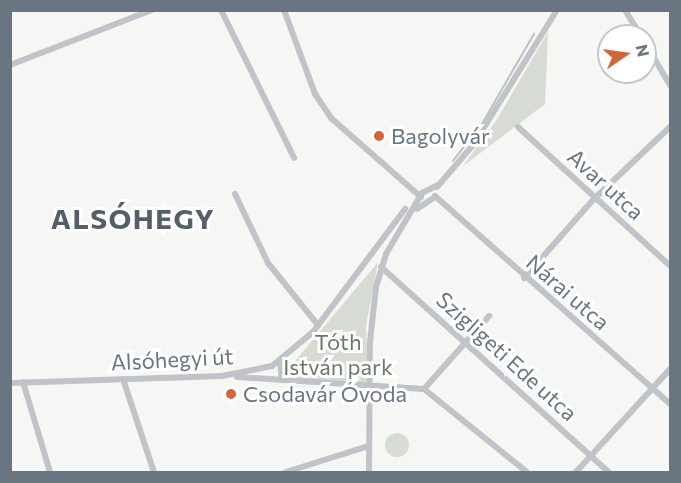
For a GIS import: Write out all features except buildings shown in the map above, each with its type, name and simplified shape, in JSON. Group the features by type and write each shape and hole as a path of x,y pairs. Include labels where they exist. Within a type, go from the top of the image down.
{"street":[{"path":"10,65 152,10"},
{"path":"220,10 294,158"},
{"path":"284,10 324,108 355,144 393,175 423,194 435,196"},
{"path":"369,472 370,323 381,267 417,210 423,194 438,184 473,145 557,10"},
{"path":"625,10 634,24"},
{"path":"657,63 670,85"},
{"name":"Avar utca","path":"519,127 594,199 670,266"},
{"path":"524,278 594,199 670,127"},
{"path":"417,210 429,204 435,196 438,184"},
{"path":"235,194 273,271 318,325"},
{"name":"Nárai utca","path":"423,194 429,204 442,207"},
{"name":"Nárai utca","path":"435,196 442,207 670,404"},
{"path":"282,380 280,362 318,325 405,209"},
{"name":"Szigligeti Ede utca","path":"381,267 609,472"},
{"path":"424,389 489,316"},
{"name":"Alsóhegyi út","path":"10,383 222,376 280,362"},
{"path":"576,472 670,369"},
{"path":"222,376 424,389 527,472"},
{"path":"123,379 154,472"},
{"path":"23,382 50,472"},
{"path":"286,472 369,446"}],"green space":[{"path":"548,32 545,104 463,166 496,121"},
{"name":"Tóth István park","path":"378,262 366,326 368,383 294,380 296,360"},
{"path":"397,433 402,434 408,440 408,450 402,456 397,457 392,456 386,450 385,445 386,440 392,434"}],"waterway":[{"path":"453,161 482,124 534,34"},
{"path":"466,144 467,136"}],"place":[{"name":"Bagolyvár","path":"379,136"},
{"name":"Csodavár Óvoda","path":"231,394"}],"district":[{"name":"ALSÓHEGY","path":"133,218"}]}
